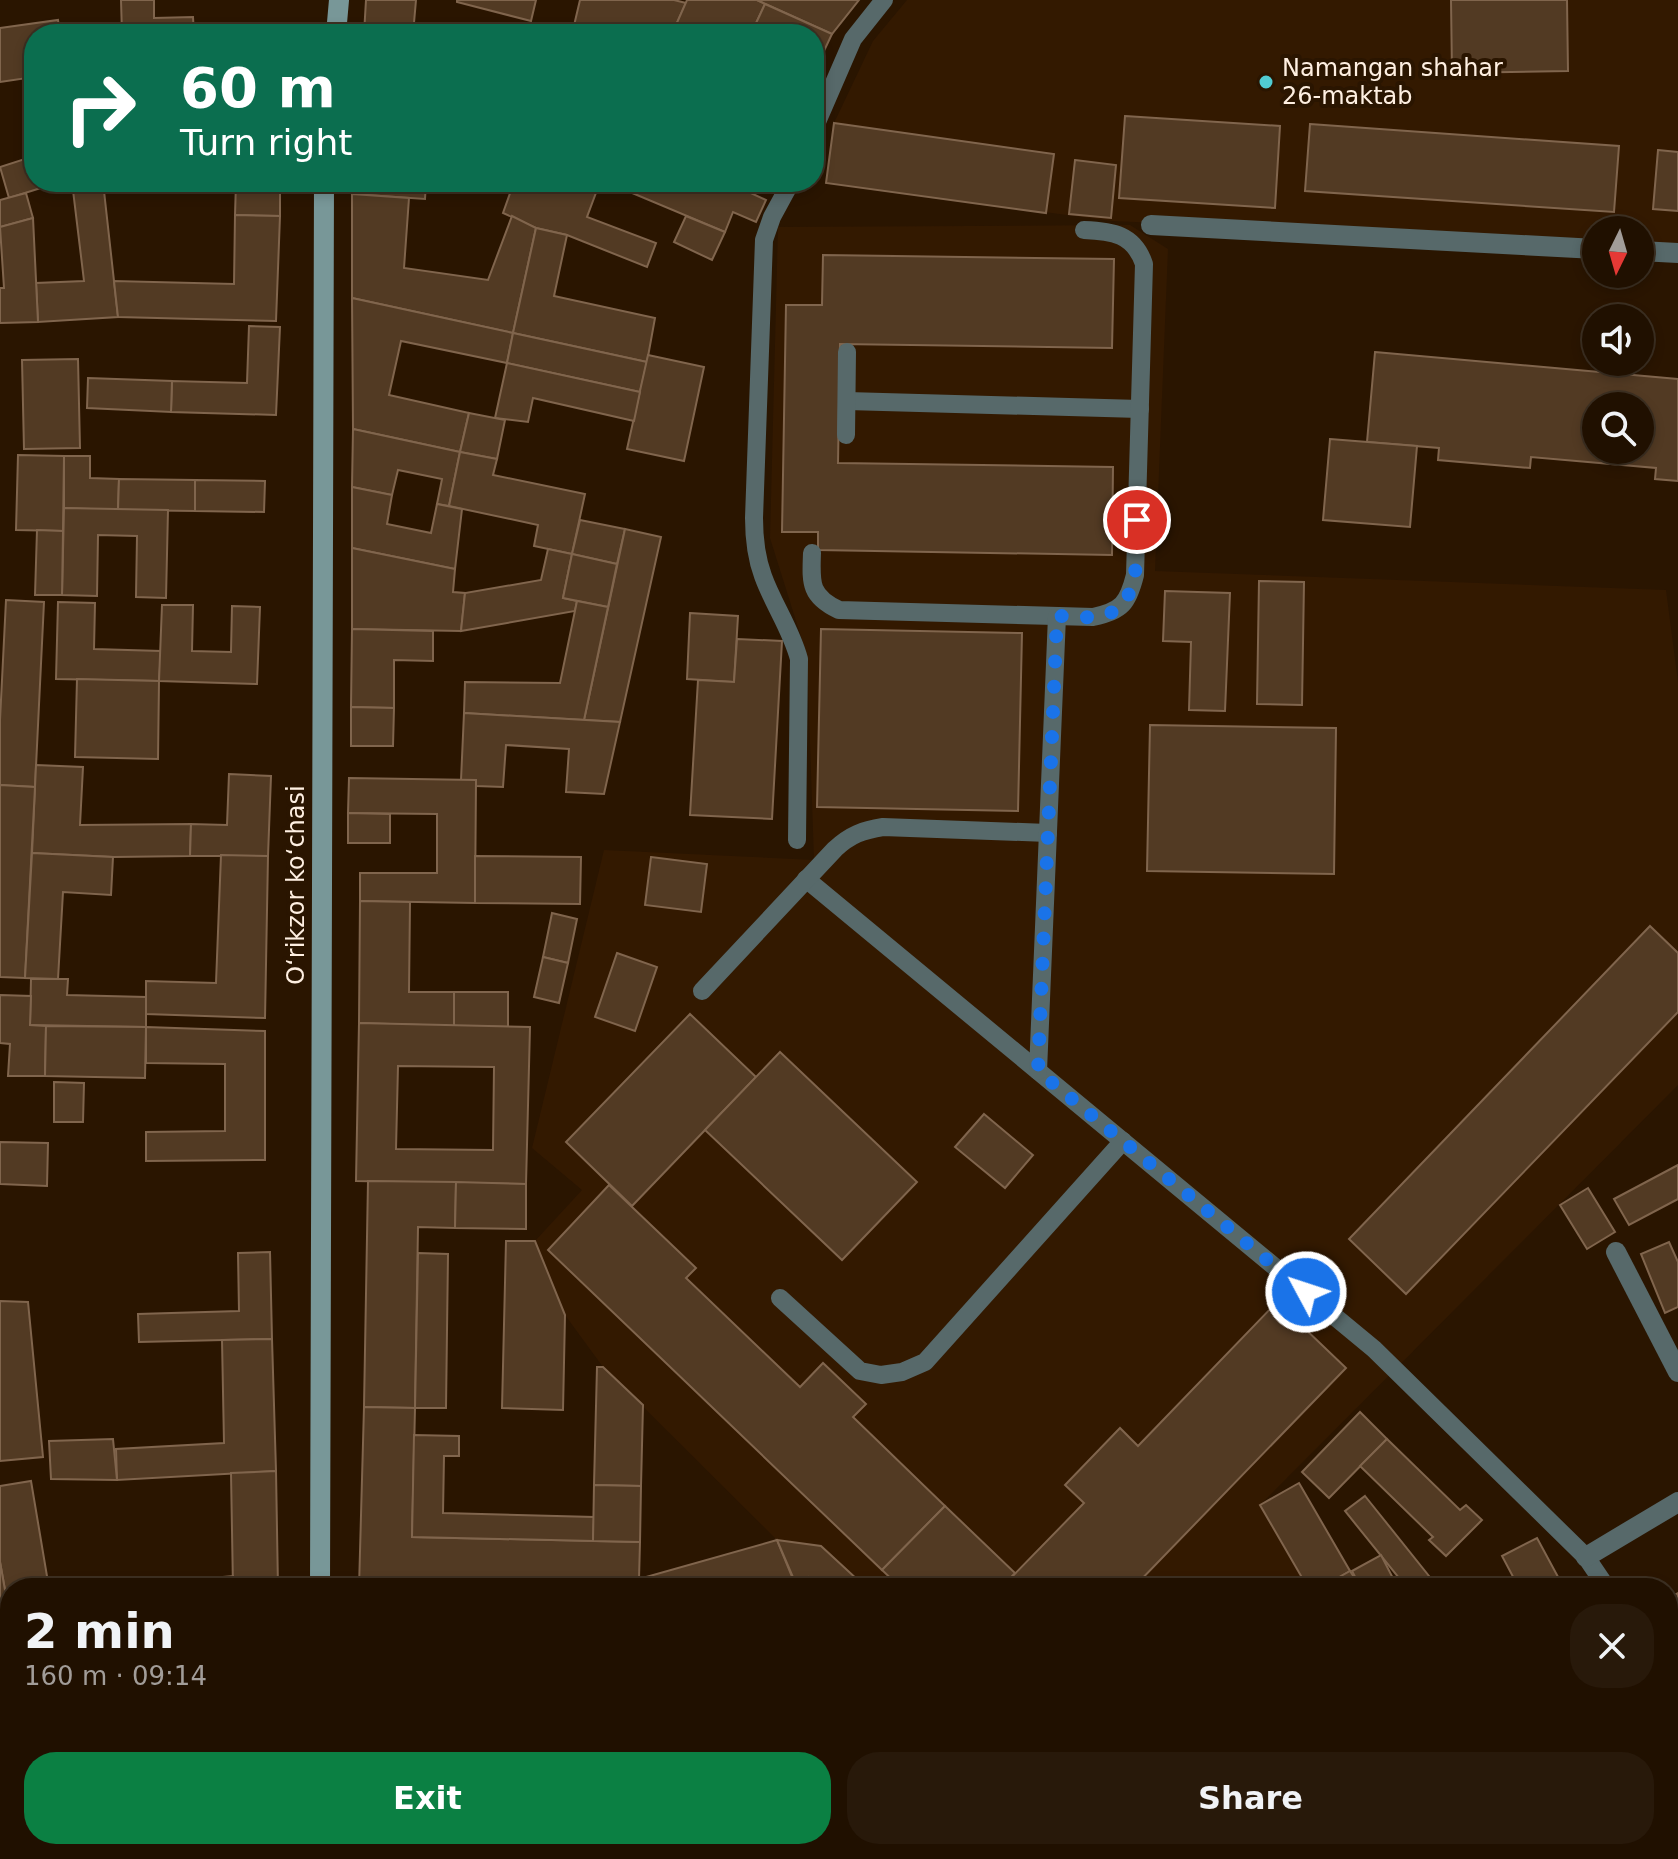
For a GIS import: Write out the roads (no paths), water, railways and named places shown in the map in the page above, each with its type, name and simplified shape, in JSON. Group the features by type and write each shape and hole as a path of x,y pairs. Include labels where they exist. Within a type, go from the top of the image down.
{"main road":[{"path":"337,24 339,0"},
{"name":"Oʻrikzor koʻchasi","path":"320,1578 324,192"}],"street":[{"path":"1151,225 1582,248"},
{"path":"1654,252 1678,253"},
{"path":"1616,1252 1678,1372"},
{"path":"1586,1557 1678,1502"}],"lane":[{"path":"824,106 853,39 884,0"},
{"path":"786,192 764,240 754,518 758,559 764,579 793,638 799,659 797,840"},
{"path":"812,553 811,583 827,604 839,610 1093,617 1109,614 1122,606 1130,595 1135,575 1144,264 1140,252 1111,231 1084,230"},
{"path":"846,435 847,352"},
{"path":"847,401 1140,409"},
{"path":"1038,1071 1057,616"},
{"path":"702,991 846,838 863,830 883,827 1048,833"},
{"path":"806,879 1374,1349 1586,1557 1600,1578"},
{"path":"780,1298 860,1371 881,1375 902,1372 925,1362 1123,1141"}],"place":[{"name":"Namangan shahar 26-maktab","path":"1266,82"}]}
